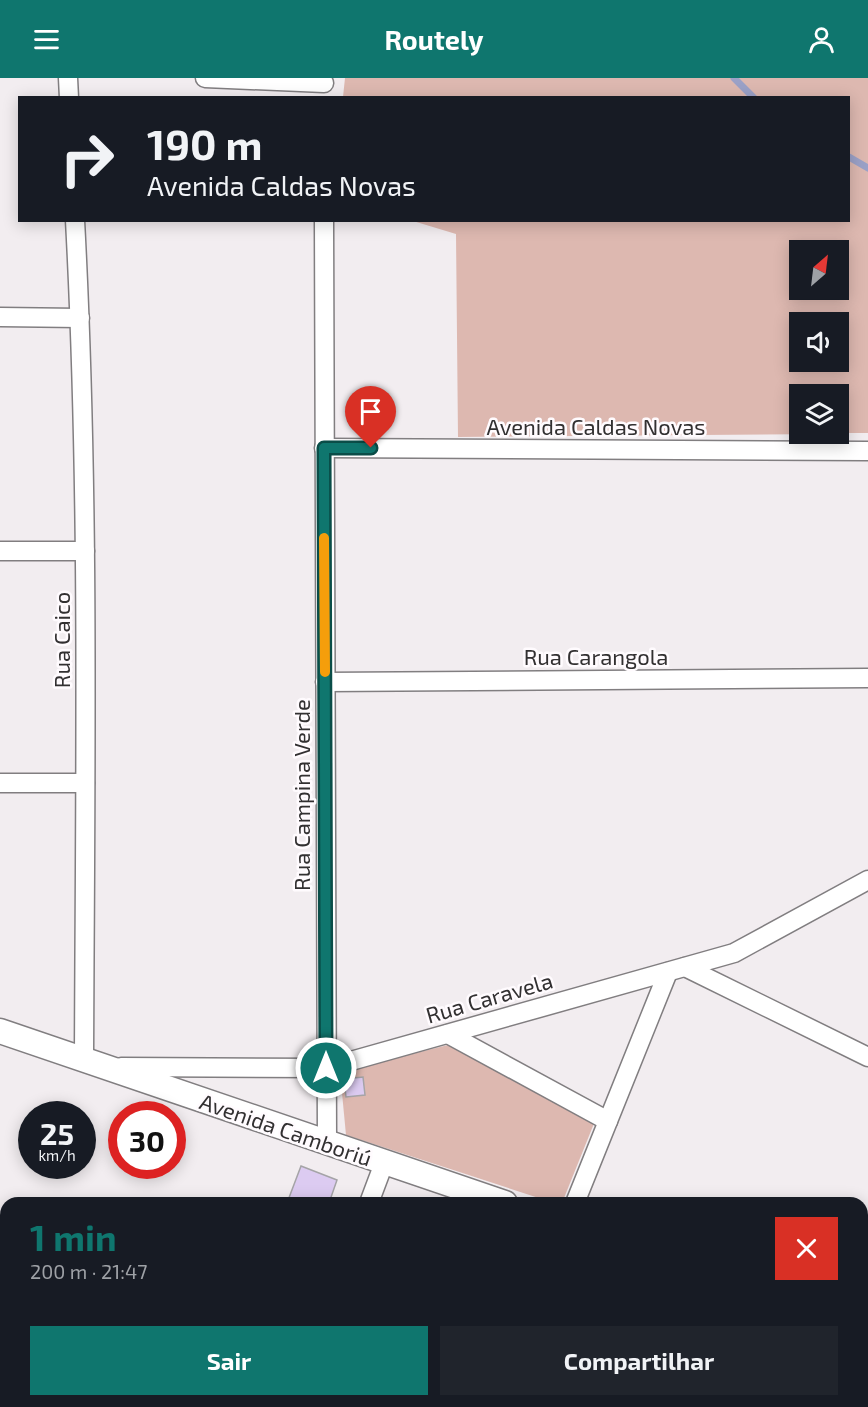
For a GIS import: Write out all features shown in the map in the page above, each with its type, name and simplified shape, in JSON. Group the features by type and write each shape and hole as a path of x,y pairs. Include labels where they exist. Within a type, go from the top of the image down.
{"street":[{"path":"68,78 69,96"},
{"path":"205,78 324,86"},
{"name":"Rua Caico","path":"75,222 80,318 85,551 85,783 93,1064"},
{"name":"Rua Campina Verde","path":"324,222 327,1142"},
{"path":"0,317 80,318"},
{"name":"Avenida Caldas Novas","path":"324,448 868,451"},
{"path":"0,551 85,551"},
{"name":"Rua Carangola","path":"325,682 868,678"},
{"path":"0,783 85,783"},
{"name":"Rua Caravela","path":"93,1064 326,1068 734,953 868,880"},
{"path":"577,1197 608,1121 676,969 868,1058"},
{"name":"Avenida Camboriú","path":"0,1031 487,1197"},
{"path":"448,1034 608,1121"},
{"path":"371,1197 384,1163"}],"shaded area":[{"path":"345,78 868,78 868,433 849,433 849,384 789,384 789,434 458,437 456,234 416,222 850,222 850,96 343,96"},
{"path":"448,1045 595,1121 564,1197 536,1197 346,1135 340,1072"}],"building":[{"path":"363,1077 365,1095 346,1097 344,1079"},
{"path":"301,1166 337,1180 331,1197 289,1197"}],"waterway":[{"path":"734,78 752,96"},
{"path":"850,158 868,168"}],"slow traffic":[{"path":"324,538 325,672"}],"route":[{"path":"326,1068 324,448 371,448"}]}
